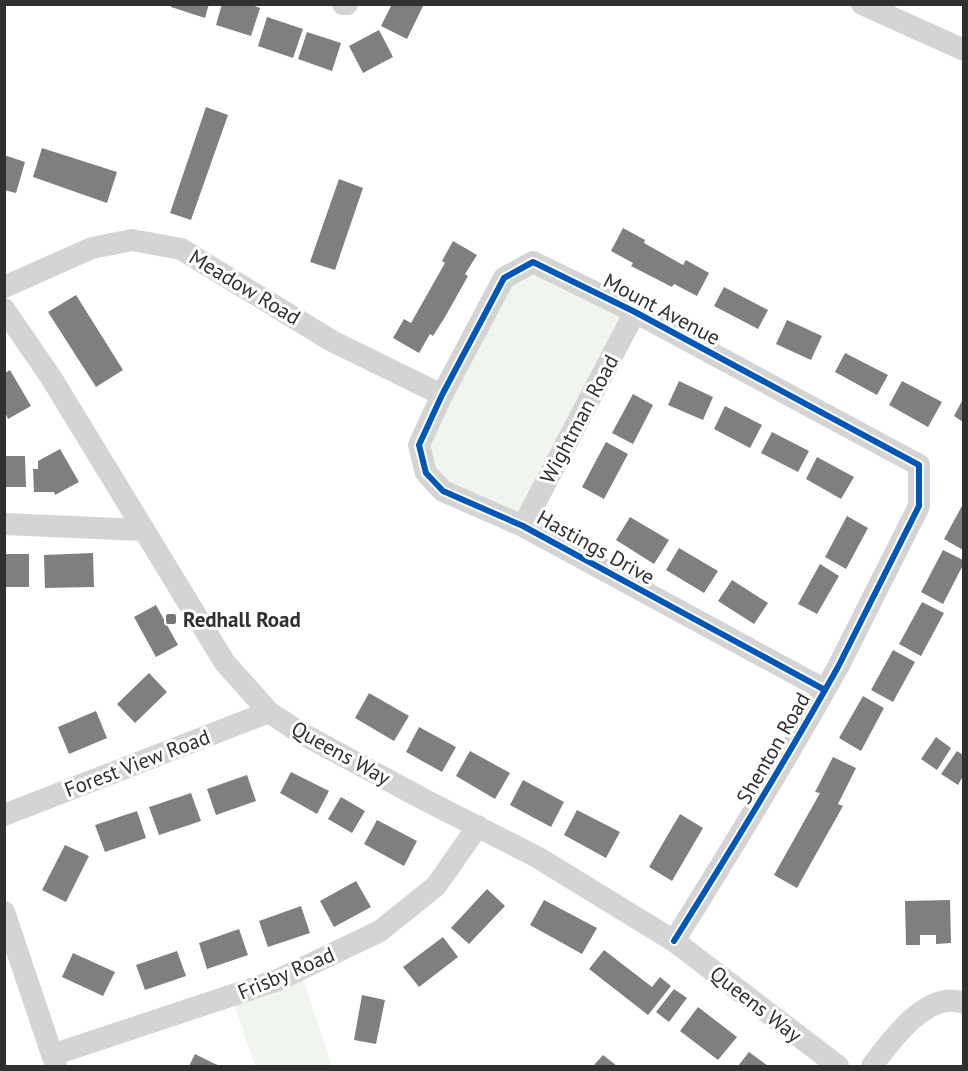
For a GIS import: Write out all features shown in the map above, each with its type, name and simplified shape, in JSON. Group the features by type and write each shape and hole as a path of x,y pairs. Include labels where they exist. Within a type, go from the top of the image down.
{"street":[{"path":"862,4 963,50"},
{"name":"Meadow Road","path":"4,287 92,248 132,240 181,249 332,341 442,395"},
{"name":"Mount Avenue","path":"442,395 504,279 533,262 635,312 919,465"},
{"name":"Queens Way","path":"4,309 52,379 225,663 269,712 299,732 537,857 675,941 814,1060 838,1066"},
{"name":"Wightman Road","path":"523,526 635,312"},
{"name":"Hastings Drive","path":"442,395 419,445 426,473 443,490 523,526 825,690"},
{"name":"Shenton Road","path":"675,941 774,782 825,690 919,506 919,465"},
{"path":"4,524 142,530"},
{"name":"Forest View Road","path":"4,815 269,712"},
{"name":"Frisby Road","path":"54,1061 278,980 380,931 436,886 478,826"},
{"path":"4,912 54,1061"},
{"path":"872,1066 896,1033 933,1004 963,1003"}],"shaded area":[{"path":"533,262 635,312 523,526 443,491 419,445 504,278"},
{"path":"300,970 332,1066 255,1066 233,1001"}],"building":[{"path":"171,4 209,4 205,18 171,7"},
{"path":"222,4 249,4 260,8 251,36 216,25"},
{"path":"392,4 424,4 407,39 381,26"},
{"path":"267,17 303,29 293,58 258,46"},
{"path":"379,30 393,57 363,73 349,46"},
{"path":"307,32 341,43 332,71 298,59"},
{"path":"206,107 228,115 191,220 170,213"},
{"path":"42,148 117,172 107,203 33,177"},
{"path":"4,155 25,162 16,193 4,190"},
{"path":"339,179 363,188 335,270 310,262"},
{"path":"623,228 683,265 686,260 709,273 697,296 674,284 672,287 631,266 633,263 611,251"},
{"path":"453,241 477,255 465,274 468,276 445,317 433,336 430,334 419,353 393,338 404,319 411,323 445,263 442,261"},
{"path":"724,287 768,310 758,329 714,306"},
{"path":"76,295 123,370 96,387 48,312"},
{"path":"787,320 822,336 811,360 776,344"},
{"path":"845,353 888,375 877,395 835,372"},
{"path":"10,370 31,406 8,419 5,412 5,373"},
{"path":"679,381 713,397 703,420 668,405"},
{"path":"902,381 942,402 928,427 889,405"},
{"path":"633,394 653,405 633,444 612,433"},
{"path":"963,399 963,422 954,416"},
{"path":"725,406 762,425 750,448 714,429"},
{"path":"772,432 809,451 798,472 761,453"},
{"path":"606,442 628,454 604,499 582,487"},
{"path":"60,449 79,482 55,495 54,492 34,492 33,469 38,469 38,461"},
{"path":"4,456 25,456 26,487 4,487"},
{"path":"817,457 854,477 841,499 806,479"},
{"path":"963,504 963,550 944,539"},
{"path":"847,516 868,528 846,569 825,557"},
{"path":"630,517 669,540 654,564 616,540"},
{"path":"679,548 718,571 704,593 666,570"},
{"path":"943,550 963,560 963,565 943,604 921,592"},
{"path":"93,553 94,587 45,588 44,555"},
{"path":"4,554 29,554 29,587 4,587"},
{"path":"820,564 839,576 817,614 798,604"},
{"path":"732,580 768,603 754,624 718,601"},
{"path":"922,602 944,613 921,656 899,644"},
{"path":"156,605 178,645 156,657 134,617"},
{"path":"893,650 915,662 893,702 871,690"},
{"path":"149,673 167,692 135,723 117,704"},
{"path":"369,693 409,716 394,741 355,718"},
{"path":"863,696 884,708 861,751 839,738"},
{"path":"96,711 107,738 69,754 58,727"},
{"path":"419,727 456,747 442,772 406,752"},
{"path":"936,737 951,748 937,770 921,759"},
{"path":"470,751 510,773 495,799 456,776"},
{"path":"957,751 963,755 963,776 958,785 941,774"},
{"path":"833,757 856,768 838,804 843,806 797,888 774,875 820,793 815,792"},
{"path":"291,772 329,791 317,814 280,793"},
{"path":"247,775 256,801 216,815 207,789"},
{"path":"523,780 564,802 551,827 510,805"},
{"path":"191,793 201,821 159,835 149,807"},
{"path":"341,797 365,811 352,833 328,819"},
{"path":"577,810 620,832 606,858 564,835"},
{"path":"137,811 146,838 105,852 95,825"},
{"path":"680,814 703,828 672,881 649,867"},
{"path":"377,820 417,841 404,866 364,844"},
{"path":"65,845 89,856 66,902 42,890"},
{"path":"356,881 371,907 334,927 320,901"},
{"path":"487,889 505,906 469,944 451,928"},
{"path":"544,900 597,928 582,954 530,925"},
{"path":"950,900 951,943 936,944 936,935 920,935 920,945 906,945 905,901"},
{"path":"301,906 310,933 268,947 259,921"},
{"path":"239,929 248,955 207,969 199,943"},
{"path":"443,937 458,957 419,987 403,967"},
{"path":"604,950 652,987 660,977 671,986 648,1015 589,969"},
{"path":"177,951 186,976 145,990 136,965"},
{"path":"73,953 115,972 103,996 62,977"},
{"path":"674,989 687,998 669,1022 656,1012"},
{"path":"362,995 385,1000 376,1044 354,1040"},
{"path":"698,1007 737,1037 718,1060 680,1031"},
{"path":"749,1052 768,1066 738,1066"},
{"path":"195,1054 213,1063 220,1066 189,1066"},
{"path":"603,1055 617,1066 593,1066"}],"cycle path":[{"path":"674,941 758,805 818,702 838,667 919,506 919,465 635,312 533,262 504,278 442,395 419,445 426,473 443,491 523,526 825,690"}],"place":[{"name":"Redhall Road","path":"171,619"}]}
